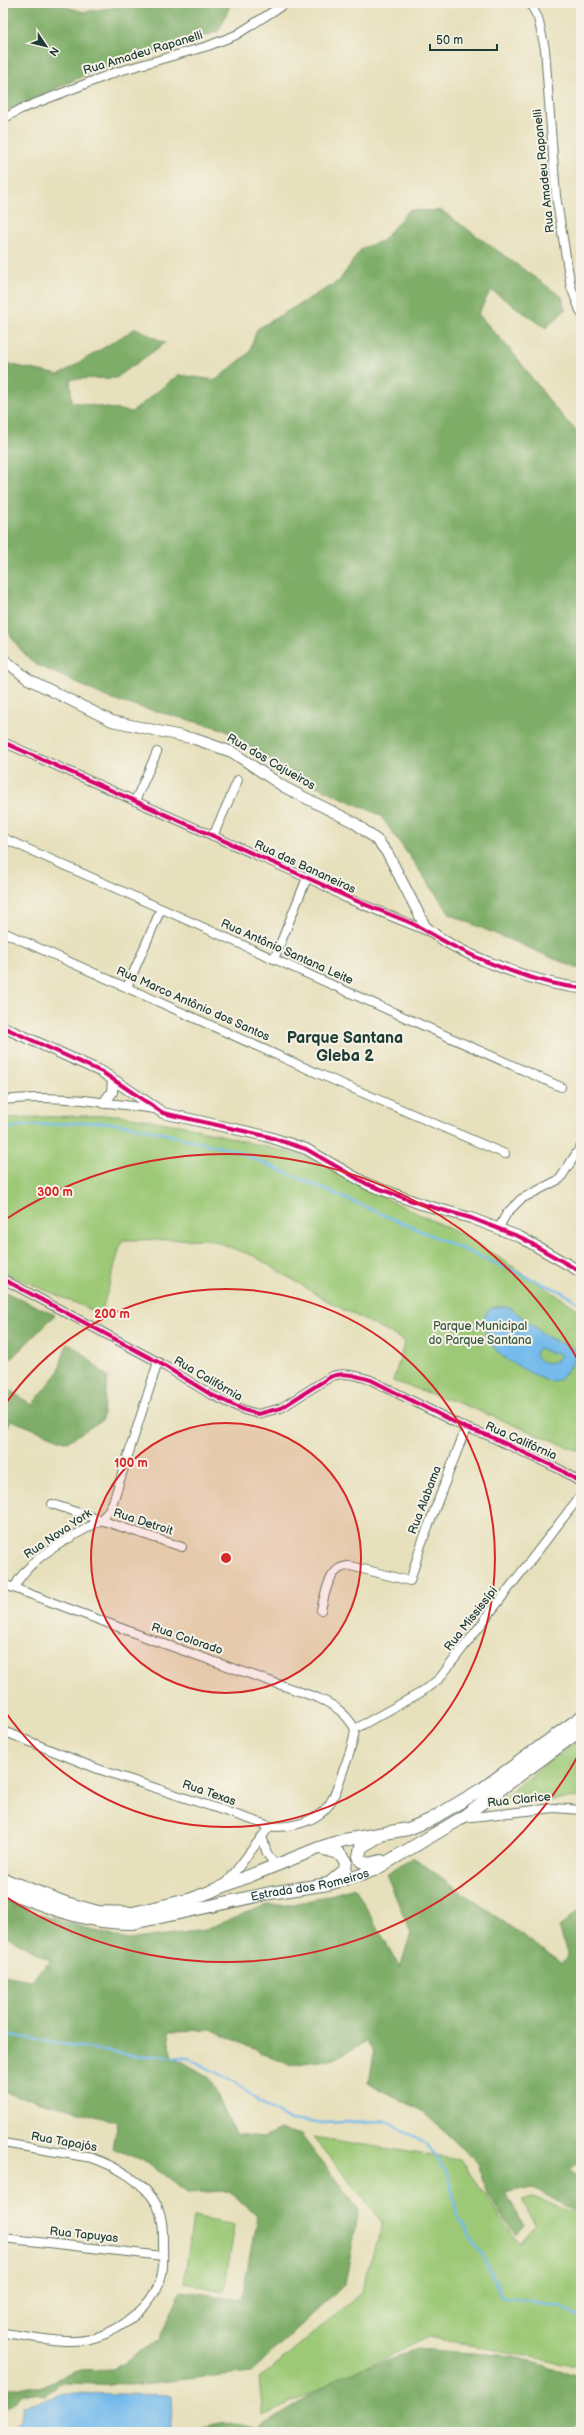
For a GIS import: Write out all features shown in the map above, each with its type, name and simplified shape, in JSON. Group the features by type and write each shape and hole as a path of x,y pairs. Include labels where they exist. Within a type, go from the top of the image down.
{"main road":[{"name":"Estrada dos Romeiros","path":"3,1879 83,1908 114,1913 132,1913 192,1899 224,1887 275,1864 319,1848 344,1840 383,1834 419,1825 453,1807 581,1717"},
{"name":"Estrada dos Romeiros","path":"3,1890 80,1918 108,1923 133,1923 270,1893 328,1884 358,1876 396,1857 460,1819 581,1730"},
{"path":"383,1834 361,1847 358,1856 361,1860 368,1864 396,1857"},
{"path":"319,1848 338,1853 346,1861 345,1870 328,1884"}],"street":[{"name":"Rua Amadeu Rapanelli","path":"3,119 21,109 116,72 208,46 236,34 286,3"},
{"name":"Rua Amadeu Rapanelli","path":"530,3 538,18 545,49 556,196 571,288 581,313"},
{"name":"Rua dos Cajueiros","path":"3,659 28,679 112,721 195,739 232,752 284,786 355,823 378,841 388,854 425,926 432,933"},
{"name":"Rua das Bananeiras","path":"3,742 307,878 344,897 432,933 460,950 515,971 562,986 581,988"},
{"path":"135,801 157,752"},
{"path":"214,836 238,780"},
{"name":"Rua Antônio Santana Leite","path":"3,838 561,1087"},
{"path":"274,959 307,878"},
{"path":"126,987 161,909"},
{"name":"Rua Marco Antônio dos Santos","path":"3,932 312,1071 505,1154"},
{"path":"3,1027 91,1067 113,1080 154,1109 163,1113 283,1140 324,1158 367,1184 384,1191 471,1218 520,1237 581,1272"},
{"path":"104,1103 112,1092 113,1080"},
{"path":"3,1100 27,1098 104,1103 154,1109"},
{"path":"498,1229 507,1213 520,1199 560,1179 581,1146"},
{"name":"Rua Califórnia","path":"3,1279 158,1362 210,1394 252,1412 258,1414 281,1408 330,1376 342,1374 356,1375 371,1380 466,1428 487,1435 560,1470 581,1483"},
{"name":"Rua Nova York","path":"14,1588 21,1575 38,1559 99,1521 107,1513 113,1502 158,1362"},
{"name":"Rua Alabama","path":"321,1610 332,1577 342,1566 351,1566 410,1581 421,1545 466,1428"},
{"name":"Rua Mississípi","path":"355,1729 420,1693 439,1679 581,1495"},
{"name":"Rua Detroit","path":"52,1504 99,1521 182,1547"},
{"name":"Rua Colorado","path":"3,1584 153,1640 318,1698 338,1708 350,1720 355,1729"},
{"name":"Rua Texas","path":"3,1731 98,1769 270,1826 282,1827 308,1822 318,1818 326,1810 335,1796 349,1756 355,1729"},
{"name":"Rua Clarice","path":"460,1819 554,1808 581,1810"},
{"path":"224,1887 262,1839 270,1826"},
{"path":"262,1839 267,1854 275,1864"},
{"name":"Rua Tapajós","path":"3,2144 92,2158 105,2162 137,2183 156,2204 163,2226 162,2274 157,2287 145,2304 123,2326 92,2339 68,2341 3,2333"},
{"name":"Rua Tapuyas","path":"3,2238 163,2256"}],"green space":[{"path":"13,3 52,3 84,12 143,3 231,3 219,31 83,76 3,113 3,18"},
{"path":"409,210 442,211 562,297 565,310 546,328 491,290 478,314 514,354 554,407 581,436 581,968 576,968 451,915 380,815 305,781 223,729 113,700 33,663 15,643 3,621 3,363 59,375 136,328 165,343 116,378 70,379 72,402 132,412 178,375 216,380 249,353 257,329 339,281 362,248 382,241"},
{"name":"Parque Municipal do Parque Santana","path":"119,1115 185,1126 321,1161 387,1199 467,1237 581,1311 581,1452 464,1405 393,1381 405,1341 331,1303 254,1256 208,1239 122,1240 101,1314 3,1272 3,1118"},
{"path":"3,1291 55,1315 3,1367"},
{"path":"67,1343 83,1353 108,1378 102,1420 67,1442 11,1420 3,1437 3,1369 8,1389 32,1405 58,1373"},
{"path":"581,1737 581,1798 493,1804"},
{"path":"413,1857 561,1963 568,1957 559,1927 577,1911 581,1926 581,2161 570,2171 581,2180 581,2213 572,2210 532,2187 505,2193 524,2225 516,2234 487,2195 478,2163 422,2111 369,2083 374,2053 367,2040 334,2059 289,2065 213,2030 169,2031 171,2055 209,2077 235,2134 264,2137 280,2129 301,2135 359,2210 345,2284 251,2372 132,2385 62,2383 45,2395 23,2394 3,2413 3,2387 39,2387 79,2370 113,2369 159,2340 181,2291 242,2299 257,2216 229,2191 187,2193 147,2162 113,2148 118,2122 3,2092 3,1975 31,1980 51,1961 3,1934 3,1900 40,1915 127,1940 204,1930 266,1905 293,1905 355,1888 400,1968 411,1933 386,1874"},
{"path":"313,2137 460,2160 519,2243 535,2225 522,2200 533,2197 581,2216 581,2361 574,2365 429,2337 263,2416 259,2379 361,2293 383,2223"},
{"path":"193,2217 235,2225 224,2291 184,2283"},
{"path":"417,2349 512,2356 576,2375 581,2371 581,2421 566,2432 193,2432 209,2426 226,2423 242,2424 258,2429 337,2378"}],"water":[{"path":"500,1306 510,1308 546,1336 577,1351 574,1360 565,1374 557,1380 548,1381 505,1358 499,1353 489,1341 483,1322 488,1311 492,1308","holes":["540,1348 549,1353 558,1353 561,1357 558,1360 548,1363 540,1361 535,1355 536,1351"]},
{"path":"64,2393 171,2395 172,2432 9,2432 21,2419 23,2406"}],"waterway":[{"path":"3,1130 20,1126 98,1122 129,1125 236,1151 562,1292 581,1304"},
{"path":"3,2034 129,2055 188,2058 233,2081 268,2108 289,2120 318,2123 387,2121 426,2143 448,2173 458,2217 482,2254 502,2297 560,2306 581,2318"}],"cycle path":[{"path":"3,742 365,905 411,923 453,946 487,962 535,979 581,988"},
{"path":"3,1027 102,1072 163,1113 266,1136 306,1149 367,1184 421,1204 471,1218 520,1237 581,1272"},
{"path":"3,1279 158,1362 210,1394 244,1410 258,1414 281,1408 330,1377 340,1374 356,1376 371,1380 466,1428 487,1435 561,1470 581,1483"}],"district":[{"name":"Parque Santana Gleba 2","path":"345,1047"}]}
